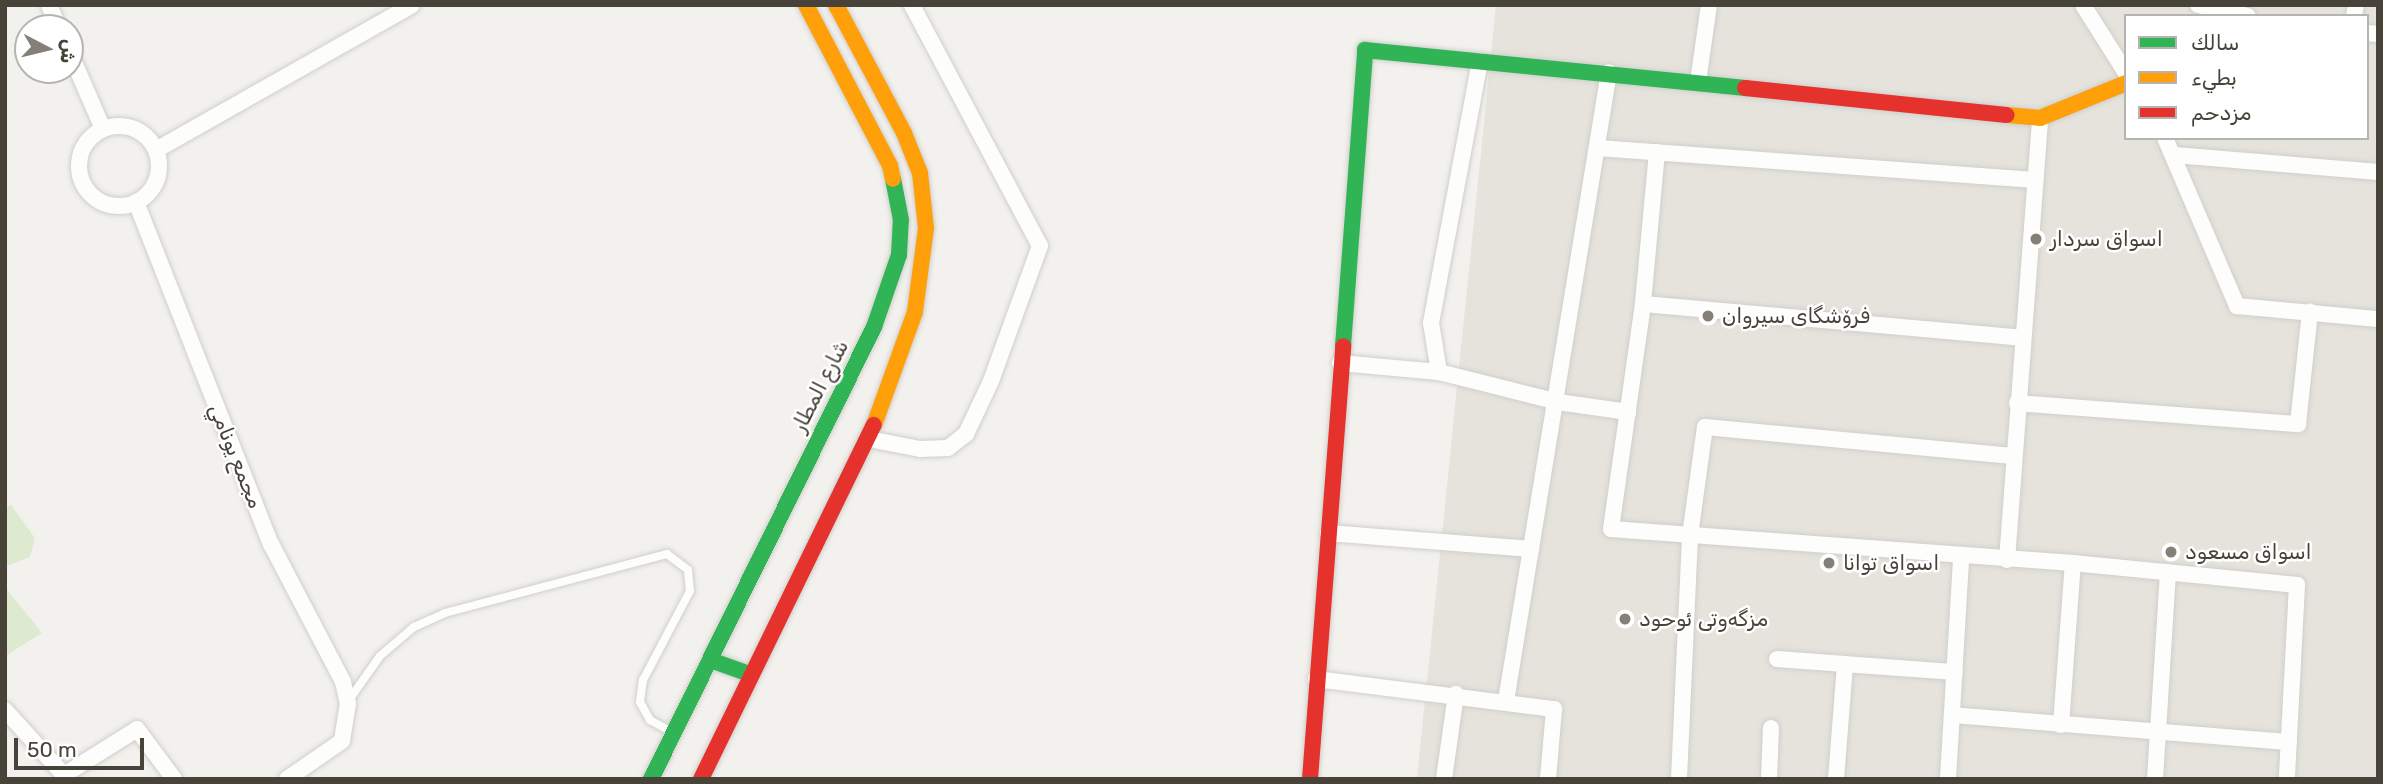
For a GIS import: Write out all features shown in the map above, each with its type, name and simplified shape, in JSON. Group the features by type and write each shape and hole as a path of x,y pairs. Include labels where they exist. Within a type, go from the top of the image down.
{"main road":[{"name":"شارع المطار","path":"652,779 673,733 713,661 782,508 878,318 899,255 901,213 890,166 806,5"},
{"path":"701,779 869,439 915,312 925,243 925,198 907,140 836,5"},
{"path":"1310,779 1365,50 1609,72 2040,118 2124,84"},
{"path":"713,661 752,674"}],"street":[{"path":"156,150 412,5"},
{"path":"869,439 920,449 948,447 966,434 991,381 1040,246 912,5"},
{"path":"1698,82 1709,5"},
{"path":"2083,5 2124,70"},
{"path":"2198,5 2241,14"},
{"path":"1439,372 1431,323 1480,61"},
{"path":"1506,701 1558,402 1609,72"},
{"path":"83,84 103,129"},
{"path":"2007,559 2040,118"},
{"path":"124,126 138,130 156,150 158,177 152,189 136,202 106,205 94,198 80,177 81,152 103,129 124,126"},
{"path":"2166,140 2175,155 2238,306 2378,319"},
{"path":"1598,148 2035,180"},
{"path":"1657,152 1643,304 1611,529 1961,557 2073,563 2297,585 2287,779"},
{"path":"2175,155 2378,172"},
{"name":"مجمع يونامي","path":"136,202 271,544 334,662 348,703"},
{"path":"1643,304 2022,338"},
{"path":"2017,403 2298,424 2310,312"},
{"path":"1340,363 1439,372 1558,402 1628,412"},
{"path":"1679,779 1690,536 1704,427 2013,456"},
{"path":"1328,533 1531,549"},
{"path":"1948,779 1961,557"},
{"path":"2061,725 2073,563"},
{"path":"2155,779 2168,572"},
{"path":"1777,659 1955,671"},
{"path":"1836,779 1845,664"},
{"path":"1316,679 1456,694 1554,709 1548,779"},
{"path":"1444,779 1456,694"},
{"path":"287,779 335,750 346,731 348,703"},
{"path":"5,710 64,775 136,729 174,779"},
{"path":"1952,715 2158,734 2289,742"},
{"path":"1769,779 1771,728"}],"lane":[{"path":"348,703 380,656 414,627 444,613 667,554 688,570 690,591 643,680 640,702 650,720 673,733"}],"shaded area":[{"path":"1496,5 2378,5 2378,779 1417,779"}],"green space":[{"path":"11,505 35,538 30,557 5,567 5,507"},
{"path":"5,587 42,633 5,656"}],"traffic: fast":[{"path":"1343,346 1365,50 1745,88"},
{"path":"651,779 874,327 899,255 901,220 893,179"},
{"path":"713,661 752,675"}],"traffic: slow":[{"path":"806,5 890,166 893,179"},
{"path":"836,5 904,133 920,173 926,228 915,312 874,425"},
{"path":"2007,115 2040,118 2124,84"}],"traffic: jam":[{"path":"1745,88 2007,115"},
{"path":"1310,779 1343,346"},
{"path":"701,779 874,425"}],"place":[{"name":"اسواق سردار","path":"2036,239"},
{"name":"فرۆشگای سیروان","path":"1708,316"},
{"name":"اسواق مسعود","path":"2171,552"},
{"name":"اسواق توانا","path":"1829,563"},
{"name":"مزگەوتی ئوحود","path":"1625,619"}]}
